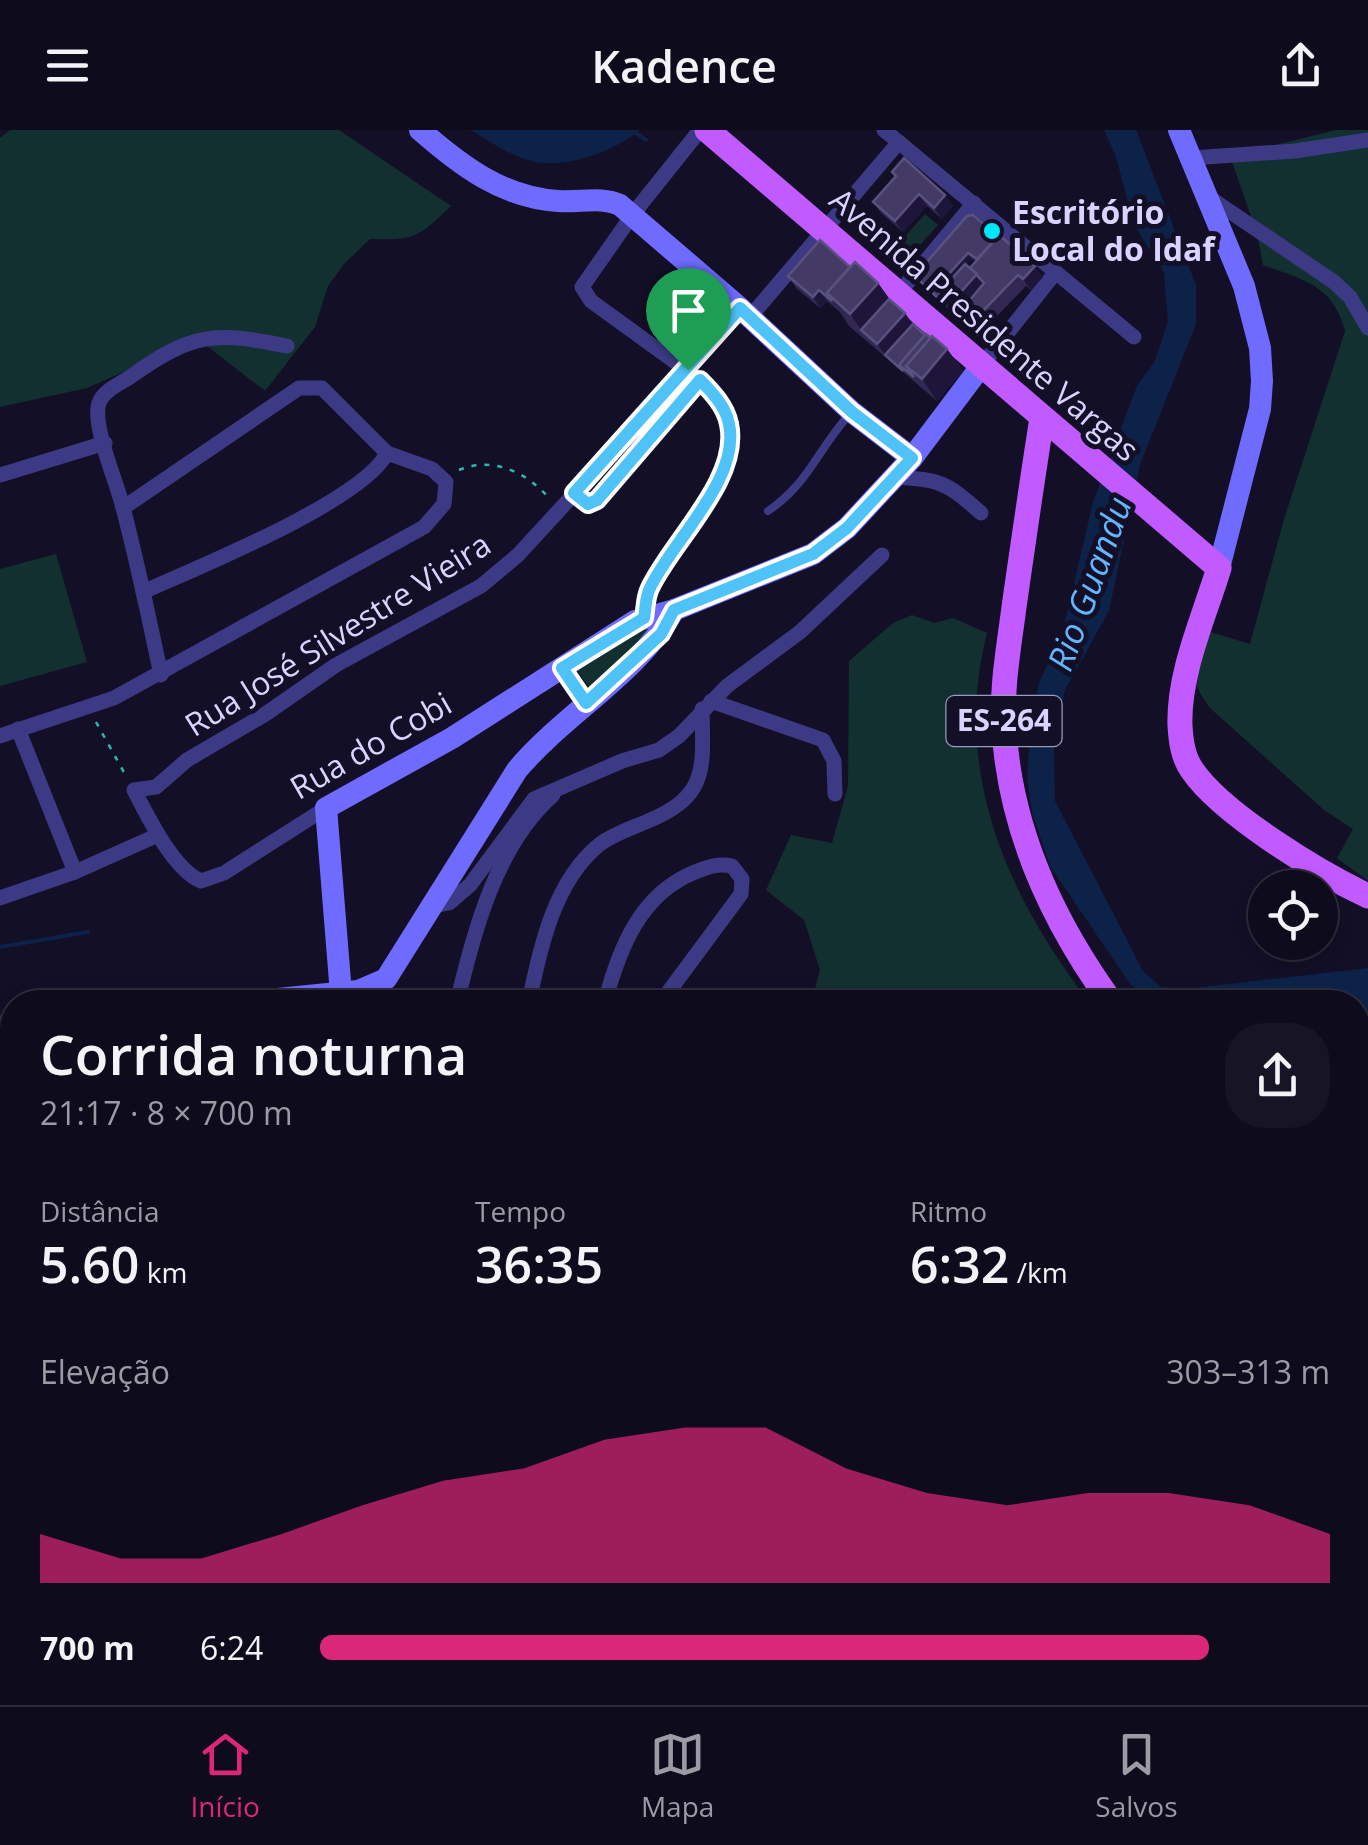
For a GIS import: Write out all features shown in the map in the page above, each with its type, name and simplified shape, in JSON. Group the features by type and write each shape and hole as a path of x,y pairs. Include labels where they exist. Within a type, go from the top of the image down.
{"main road":[{"path":"420,130 442,149 512,193 563,202 606,200 634,214 852,412 912,458"},
{"name":"Avenida Presidente Vargas","path":"704,130 825,228 1102,471 1219,568"},
{"path":"1179,130 1256,322 1262,381 1260,409 1219,568 1186,675 1180,720 1185,756 1215,796 1282,844 1368,896"},
{"name":"Rua do Cobi","path":"326,808 452,738 644,618 674,610 813,554 847,528 912,458 982,365"},
{"name":"ES-264","path":"1042,418 1004,682 1004,729 1010,776 1035,869 1101,990"},
{"path":"366,990 386,979 516,770 541,741 661,634 674,610"},
{"path":"326,808 352,990"}],"street":[{"path":"644,618 650,589 723,471 729,424 713,394 694,375 591,301 583,291 583,283 704,130"},
{"path":"884,130 1134,338"},
{"path":"1191,158 1295,151 1368,140"},
{"path":"722,329 745,312 825,228 899,142"},
{"path":"1204,194 1334,282 1363,315 1368,328"},
{"path":"899,293 974,203"},
{"path":"982,365 1055,272"},
{"path":"161,675 98,412 102,396 192,340 218,336 287,346"},
{"path":"0,736 88,709 161,675 424,527 444,504 448,492 444,478 432,469 388,453 322,388 312,386 292,391 123,508"},
{"path":"0,474 105,444"},
{"path":"143,592 321,506 368,476 388,453"},
{"path":"895,477 937,480 950,486 980,513"},
{"name":"Rua José Silvestre Vieira","path":"134,790 156,787 187,760 264,715 321,674 481,586 518,554 574,493"},
{"path":"433,906 460,895 488,865 528,804 604,768 659,750 679,736 707,705 810,624 882,556"},
{"path":"562,668 586,703"},
{"path":"707,705 823,740 834,761 835,794"},
{"path":"532,990 545,932 567,884 581,865 598,846 622,831 675,809 698,784 707,705"},
{"path":"18,730 75,872"},
{"name":"Rua do Cobi","path":"134,790 158,834 193,878 208,881 326,808"},
{"path":"460,990 473,935 491,891 522,834 556,792"},
{"path":"0,898 75,872 158,834"},
{"path":"608,990 628,934 642,912 663,891 681,878 722,864 739,871 741,894 670,990"}],"lane":[{"path":"768,511 808,476 852,412"}],"path":[{"path":"694,375 574,493 588,504 597,500 694,375 722,329"},
{"path":"444,478 464,468 500,466 531,481 560,509"},
{"path":"88,709 134,790"}],"green space":[{"path":"10,130 339,130 451,206 415,235 370,239 344,264 328,286 315,327 265,391 198,339 87,388 0,407 0,138"},
{"path":"1336,130 1368,130 1368,881 1337,858 1353,829 1324,810 1211,709 1198,688 1194,671 1204,630 1250,644 1284,519 1345,331 1325,294 1304,280 1263,265 1257,234 1230,156"},
{"path":"861,209 900,242 925,214 938,225 899,268 848,223"},
{"path":"56,554 87,662 0,686 0,569"},
{"path":"912,615 934,623 953,618 987,633 978,684 976,734 982,782 994,829 1033,918 1080,990 814,990 820,970 804,920 766,890 791,835 832,843 848,786 849,661 893,623"},
{"path":"656,624 593,688 587,685 575,667 604,646"}],"water":[{"path":"471,130 640,130 602,152 572,161 542,163 498,147"},
{"name":"Rio Guandu","path":"1104,130 1136,130 1196,285 1196,324 1140,465 1109,611 1065,690 1054,749 1055,801 1143,971 1161,987 1184,989 1368,968 1368,990 1137,990 1050,866 1032,813 1027,778 1031,719 1039,683 1063,630 1093,502 1137,386 1155,361 1168,322 1164,273 1134,225 1116,157"}],"building":[{"path":"904,158 945,195 934,208 919,194 895,221 873,202 896,176 892,172"},
{"path":"973,215 998,236 977,259 968,253 948,275 952,279 939,293 944,304 918,279 919,271 967,216"},
{"path":"999,235 1035,266 1023,279 1018,275 972,322 960,312 984,283 970,268"},
{"path":"820,240 850,267 827,293 832,301 819,290 813,297 788,276"},
{"path":"855,262 878,283 850,314 827,293"},
{"path":"965,264 977,274 951,303 939,293"},
{"path":"889,299 905,313 877,344 861,330"},
{"path":"913,324 925,335 899,365 903,371 885,355"},
{"path":"926,334 931,338 906,366 914,377 899,365"},
{"path":"932,336 947,349 922,379 906,366"}],"waterway":[{"path":"632,130 646,140"},
{"path":"0,947 88,932"}],"place":[{"name":"Escritório Local do Idaf","path":"992,231"}],"route":[{"path":"740,308 852,412 912,458 847,528 813,554 674,610 661,634 586,703 562,668 644,618 650,589 723,471 730,439 723,409 700,380 597,500 588,504 574,493 688,370 740,308"}]}
